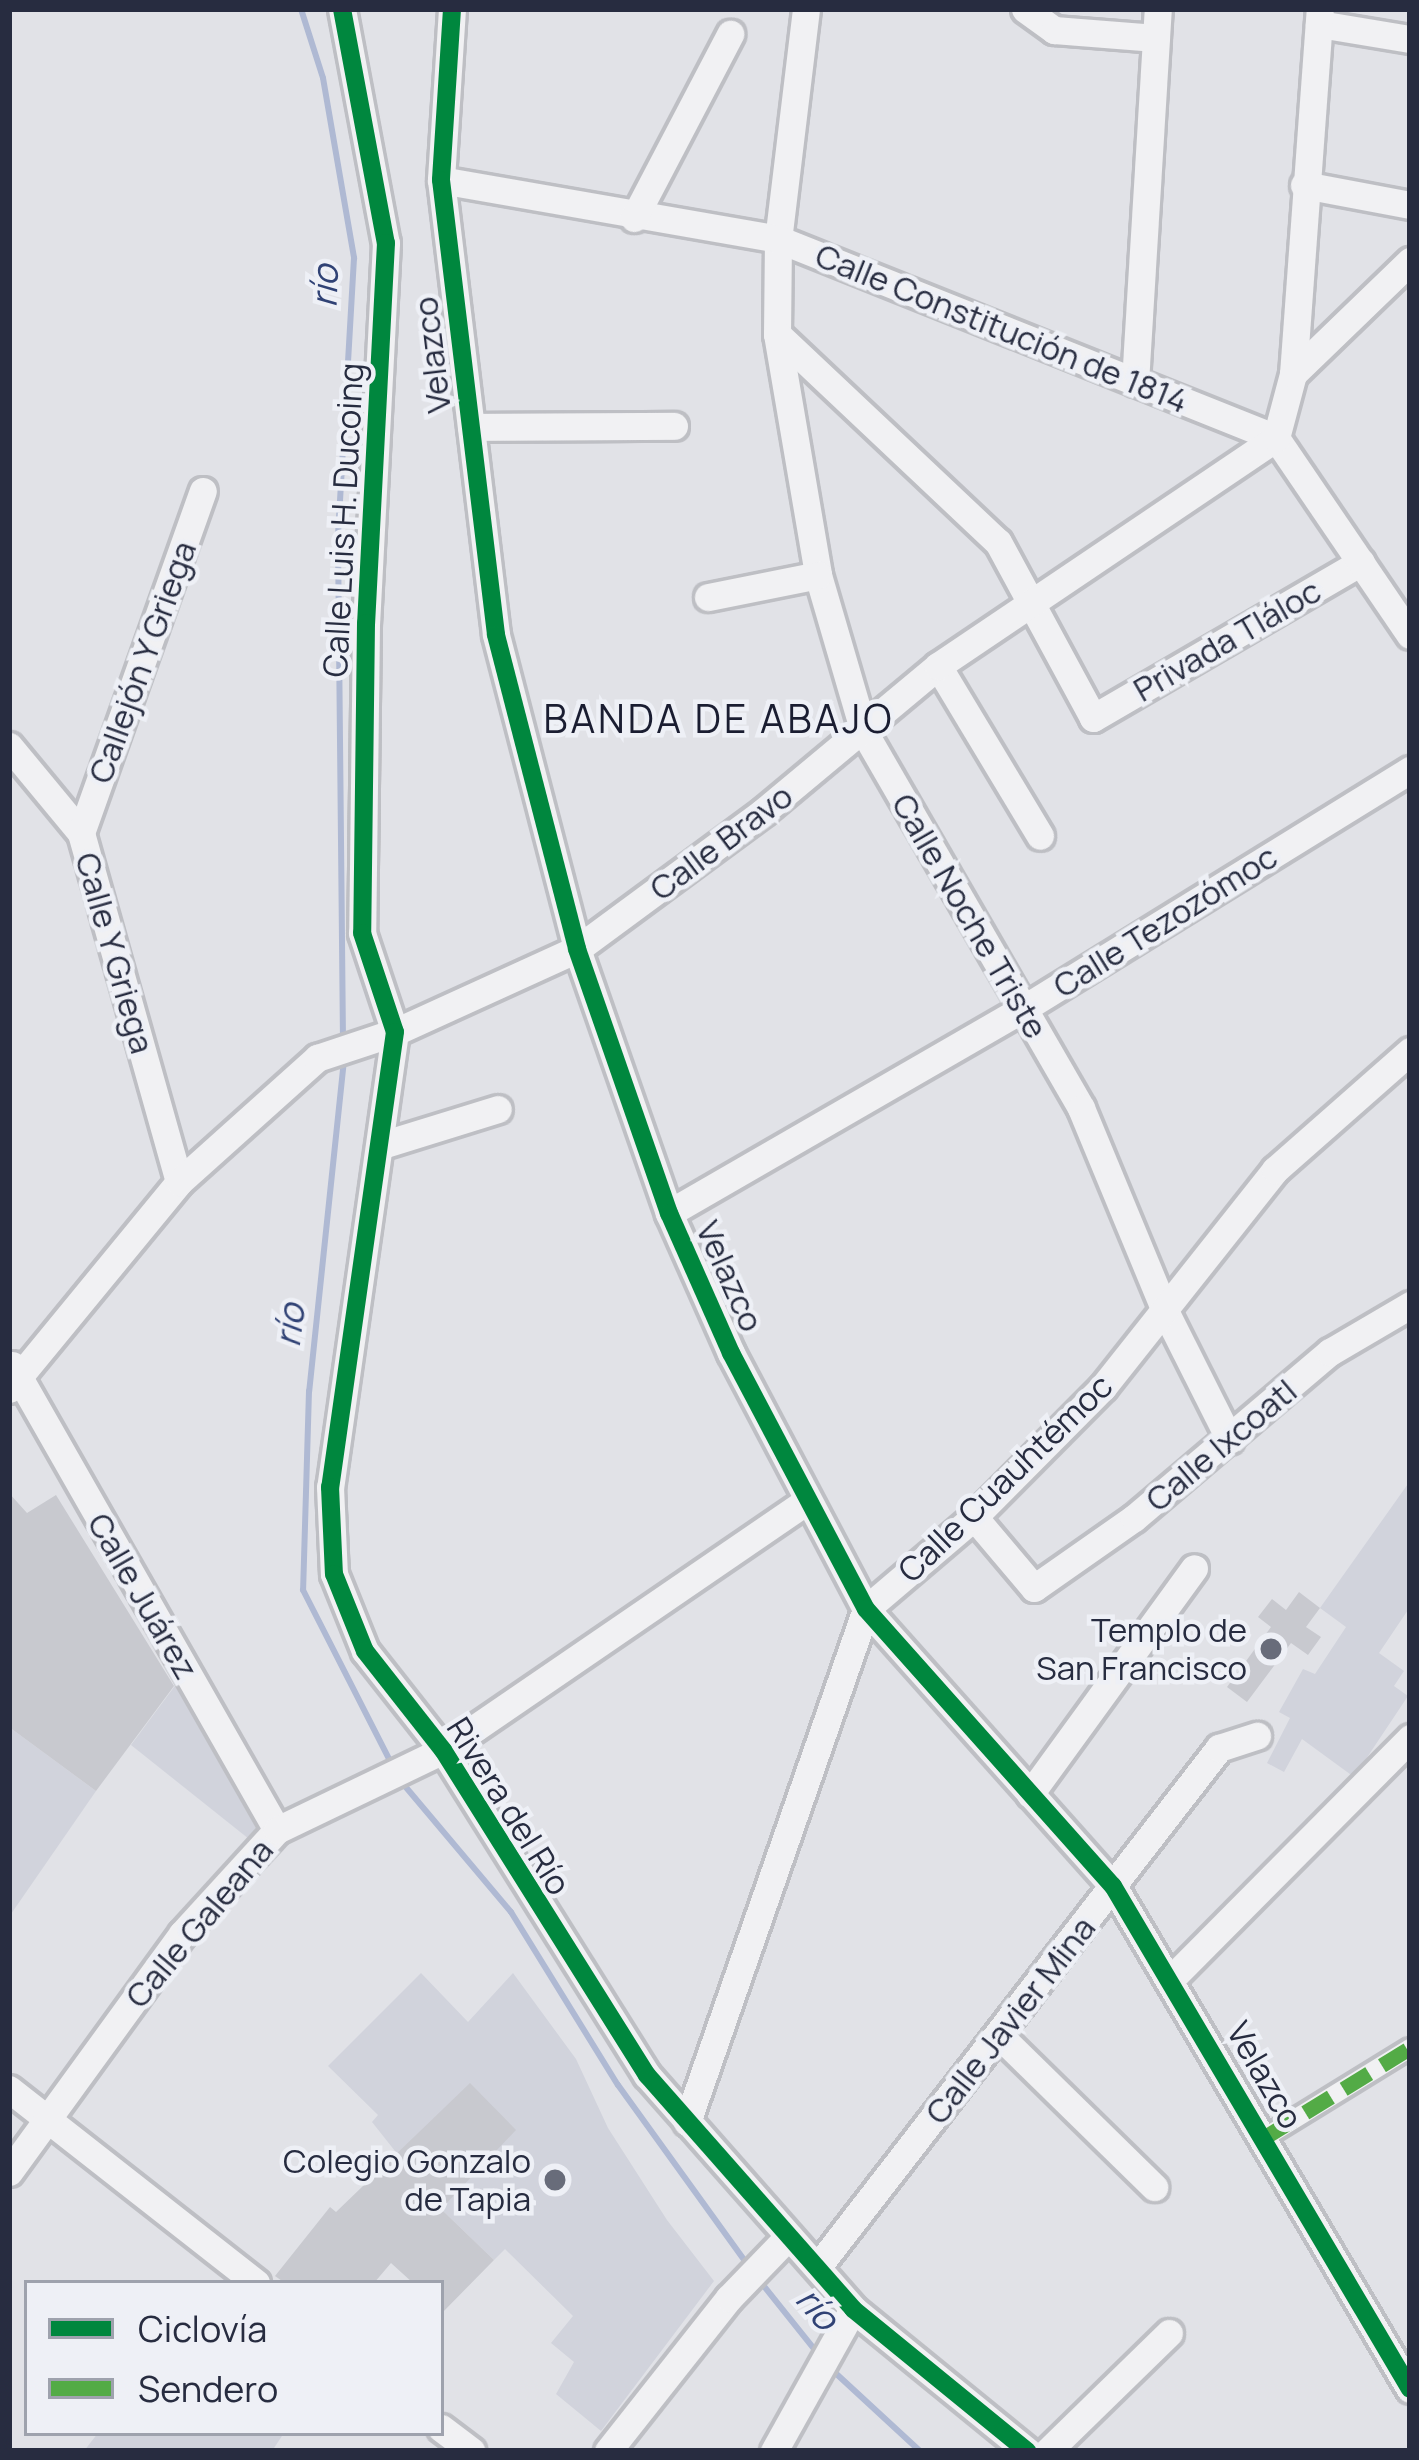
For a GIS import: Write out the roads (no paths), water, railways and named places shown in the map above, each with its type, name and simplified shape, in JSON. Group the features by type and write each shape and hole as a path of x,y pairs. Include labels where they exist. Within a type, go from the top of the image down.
{"street":[{"name":"Calle Luis H. Ducoing","path":"342,9 386,243 366,623 362,933 390,1034"},
{"name":"Velazco","path":"452,9 441,180 496,635 577,950 669,1213 805,1502 866,1609 1113,1886 1173,1977 1407,2379"},
{"name":"Calle Noche Triste","path":"806,9 778,239 777,334 818,574 864,732 1081,1108 1165,1311 1230,1440"},
{"path":"1025,9 1054,30 1156,38"},
{"path":"1135,382 1158,9"},
{"path":"1410,39 1319,17 1293,374 1276,438 1410,635"},
{"path":"634,218 730,34"},
{"name":"Calle Constitución de 1814","path":"441,180 634,218 778,239 1276,438"},
{"path":"1304,185 1410,205"},
{"path":"1293,374 1410,261"},
{"path":"777,334 968,507 998,542 1025,603"},
{"path":"471,427 674,426"},
{"name":"Calle Bravo","path":"12,1375 179,1182 317,1058 390,1034 577,950 864,732 938,666 1276,438"},
{"name":"Callejón Y Griega","path":"81,832 203,491"},
{"name":"Privada Tláloc","path":"1025,603 1093,718 1361,562"},
{"path":"708,598 818,574"},
{"path":"938,666 1040,836"},
{"name":"Calle Y Griega","path":"9,746 81,832 179,1182"},
{"name":"Calle Tezozómoc","path":"669,1213 1023,1009 1410,770"},
{"name":"Rivera del Río","path":"390,1034 385,1144 329,1528 334,1574 365,1651 563,1950 778,2245 819,2264 847,2321 1027,2451"},
{"name":"Calle Cuauhtémoc","path":"866,1609 974,1517 1103,1387 1275,1170 1410,1051"},
{"path":"385,1144 498,1109"},
{"name":"Calle Ixcoatl","path":"974,1517 1034,1588 1230,1440 1330,1352 1410,1305"},
{"name":"Calle Juárez","path":"12,1375 277,1830"},
{"name":"Calle Galeana","path":"9,2172 182,1934 277,1830 372,1780 435,1754 805,1502"},
{"path":"1030,1793 1194,1568"},
{"path":"686,2122 866,1609"},
{"name":"Calle Javier Mina","path":"819,2264 1219,1748 1257,1736"},
{"path":"1173,1977 1410,1738"},
{"path":"1000,2036 1154,2187"},
{"path":"1267,2136 1410,2048"},
{"path":"9,2089 252,2280"},
{"path":"608,2451 729,2298 778,2245"},
{"path":"774,2451 847,2321"},
{"path":"1048,2451 1169,2333"},
{"path":"444,2430 471,2451"}],"waterway":[{"name":"río","path":"301,9 323,78 354,258 338,539 343,1041"},
{"name":"río","path":"344,1060 309,1391 303,1590 393,1767"},
{"name":"río","path":"399,1779 511,1912 618,2085 747,2264"},
{"name":"río","path":"759,2280 818,2354"},
{"name":"río","path":"830,2368 920,2451"}],"place":[{"name":"Templo de San Francisco","path":"1271,1649"},
{"name":"Colegio Gonzalo de Tapia","path":"555,2180"}],"district":[{"name":"BANDA DE ABAJO","path":"719,718"}]}
